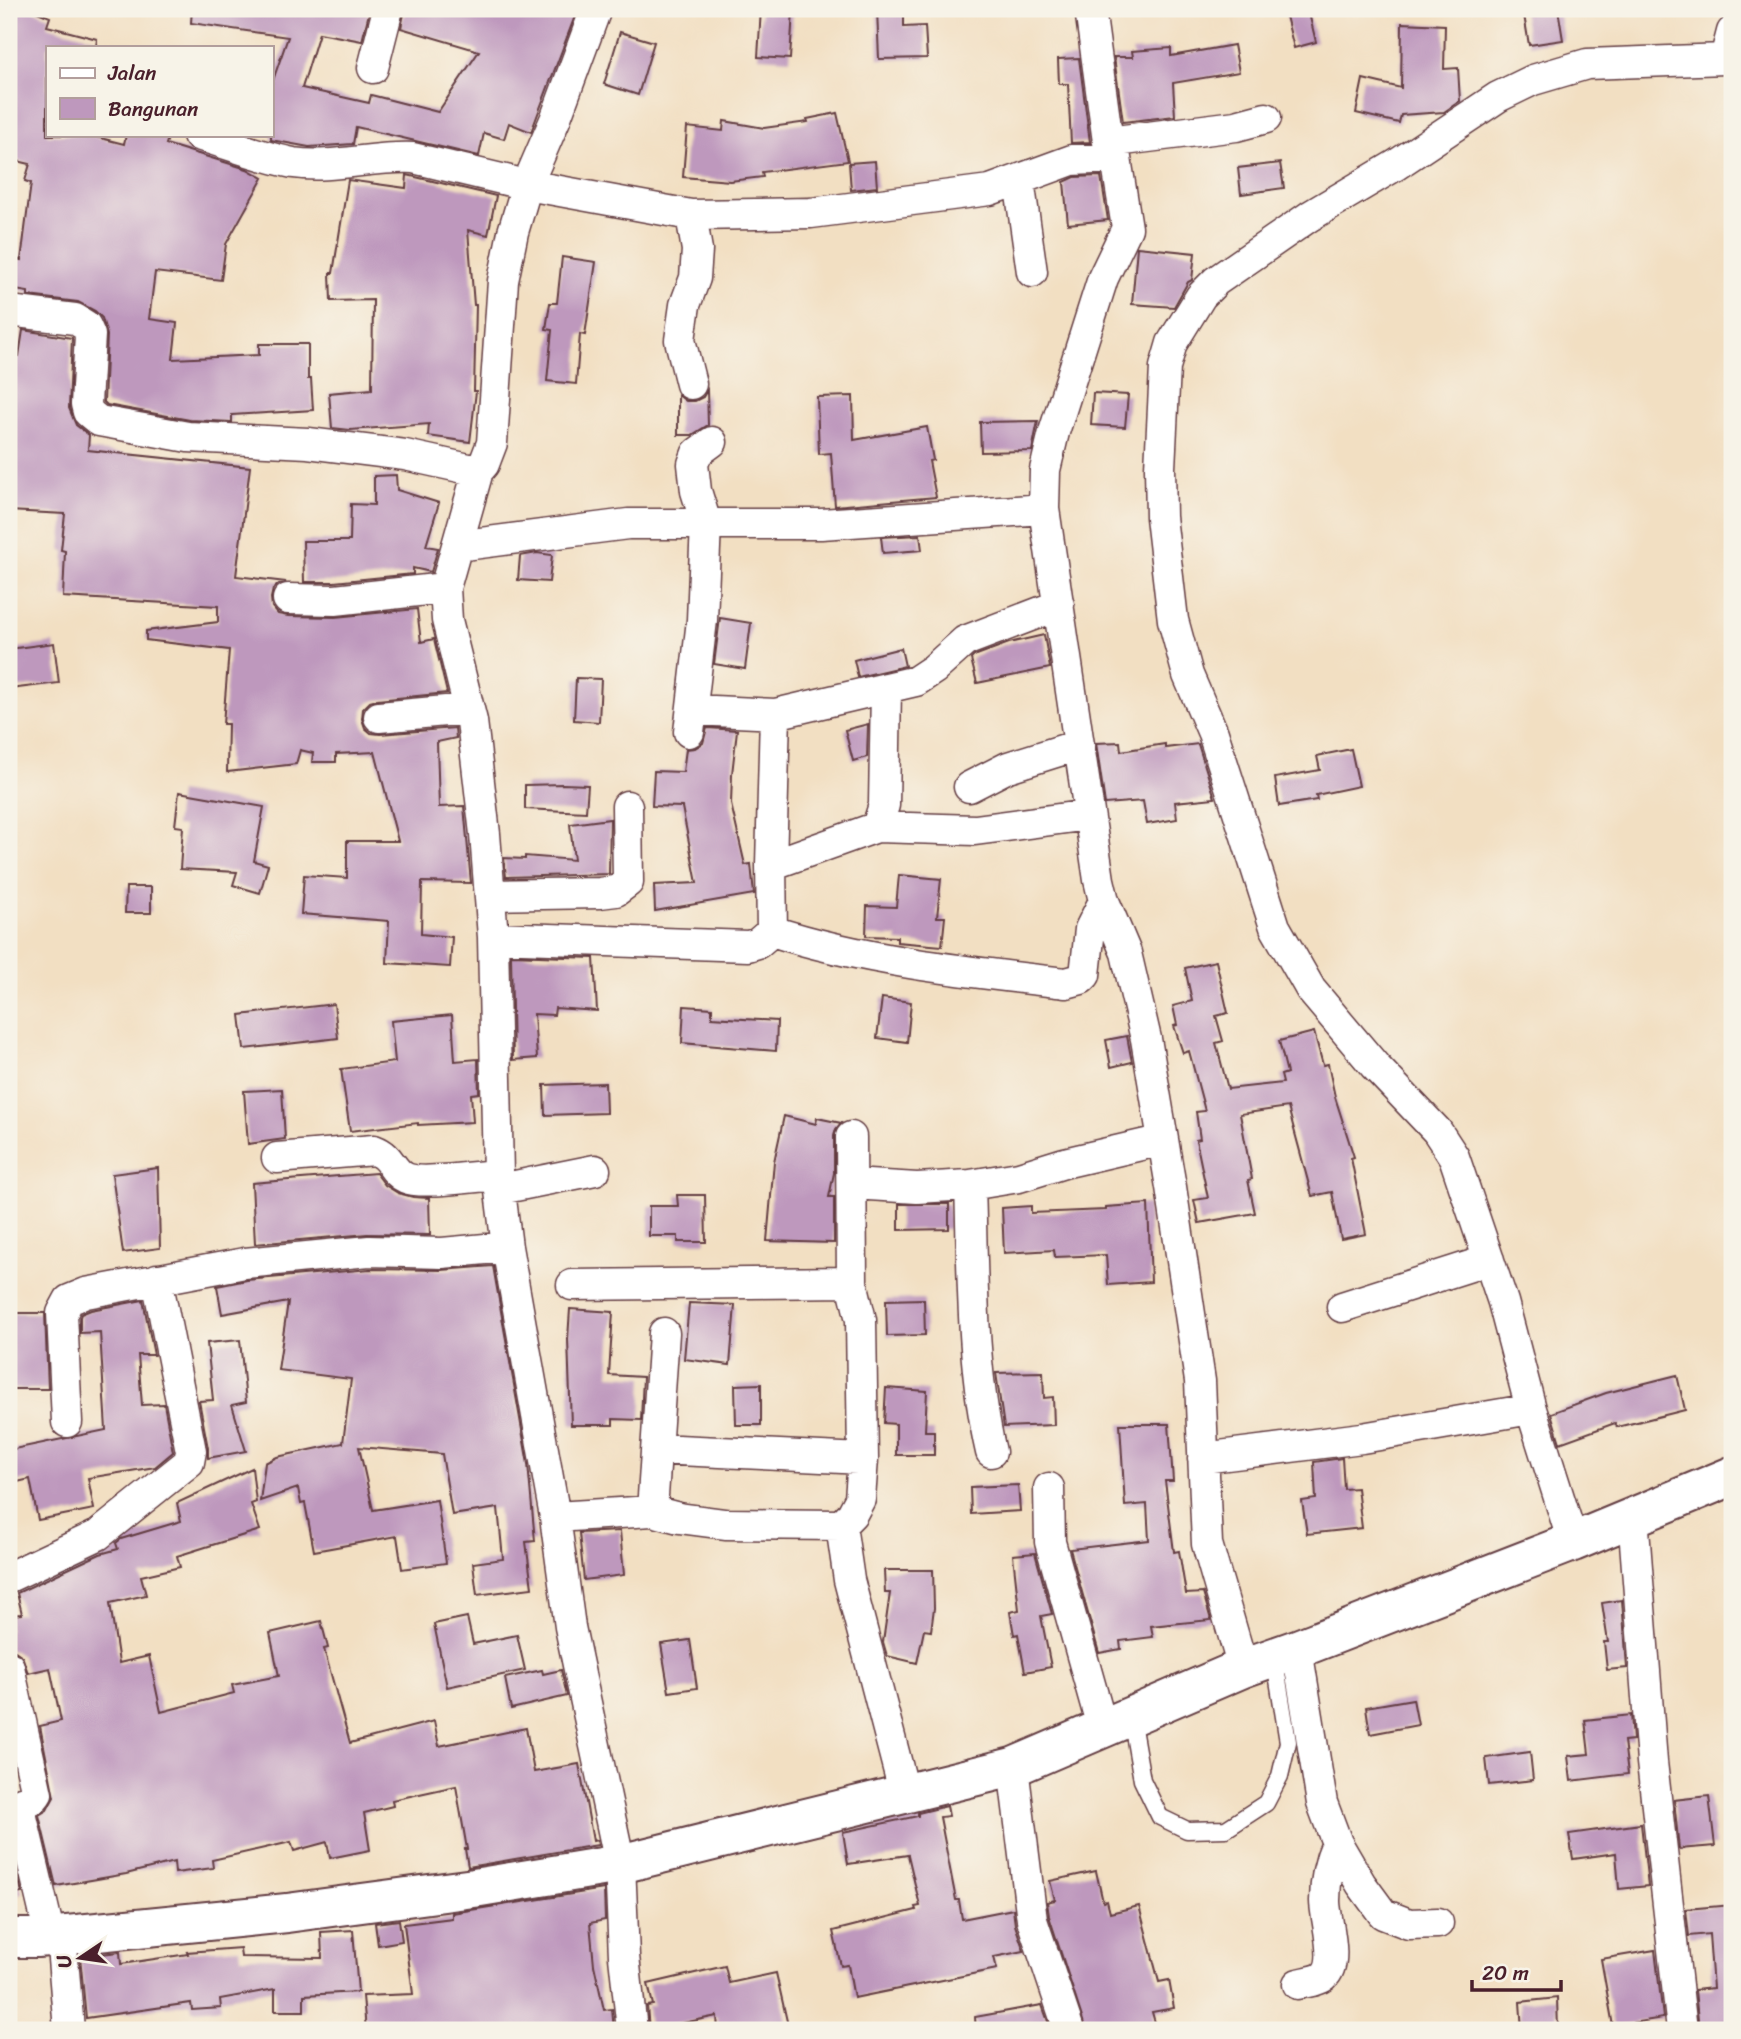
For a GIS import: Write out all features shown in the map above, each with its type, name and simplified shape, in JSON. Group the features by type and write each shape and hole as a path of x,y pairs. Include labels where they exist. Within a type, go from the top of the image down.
{"street":[{"path":"373,68 388,9"},
{"path":"596,9 555,120 527,185 513,232 503,281 492,443 484,464 478,471 445,588 447,620 468,709 485,834 493,937 499,1182 507,1247 555,1517 570,1628 620,1864 624,1956 632,2030"},
{"path":"1090,9 1127,228 1102,278 1054,432 1045,470 1044,509 1088,815 1104,901 1126,953 1146,1039 1163,1139 1197,1357 1207,1544 1271,1657 1337,1843 1361,1884 1383,1914 1409,1924 1438,1923"},
{"path":"1573,1542 1531,1409 1503,1302 1454,1157 1437,1131 1375,1066 1311,990 1275,927 1213,733 1188,675 1173,620 1161,517 1160,468 1165,367 1172,343 1201,296 1216,281 1310,216 1396,165 1499,97 1533,80 1587,64 1730,50"},
{"path":"201,136 293,163 325,164 413,158 527,185 691,215 811,213 990,190 1072,160 1236,127 1266,118"},
{"path":"1019,180 1032,272"},
{"path":"691,215 697,250 695,278 685,305 680,340 691,384"},
{"path":"9,312 75,319 86,326 90,335 86,404 88,412 99,421 188,437 308,443 405,455 478,471"},
{"path":"712,442 697,453 693,464 696,491 706,523 702,620 692,721 775,714 916,681 965,641 1059,605"},
{"path":"457,546 628,524 821,524 1044,509"},
{"path":"288,599 335,600 445,588"},
{"path":"877,827 884,805 886,688"},
{"path":"379,717 468,709"},
{"path":"772,931 775,714"},
{"path":"970,787 1008,767 1078,745"},
{"path":"490,895 616,891 628,882 627,806"},
{"path":"771,865 877,827 975,830 1088,815"},
{"path":"772,931 812,944 960,971 1066,984 1085,975 1090,929 1104,901"},
{"path":"493,937 748,946 758,943 772,931"},
{"path":"555,1517 652,1511 679,1518 725,1524 841,1525 852,1514 860,1499 863,1459 861,1320 852,1282 851,1137"},
{"path":"852,1184 917,1188 970,1185 1019,1177 1163,1139"},
{"path":"277,1158 374,1150 384,1154 397,1172 407,1179 421,1181 499,1182 595,1170"},
{"path":"970,1185 977,1374 982,1415 991,1452"},
{"path":"66,1422 62,1313 69,1300 86,1293 245,1263 369,1251 442,1253 507,1247"},
{"path":"1342,1307 1489,1260"},
{"path":"9,1577 98,1535 189,1462 191,1451 157,1279"},
{"path":"572,1285 852,1282"},
{"path":"652,1511 664,1333"},
{"path":"1203,1458 1362,1438 1531,1409"},
{"path":"657,1448 863,1459"},
{"path":"9,1938 288,1913 474,1888 620,1864 905,1795 1013,1766 1271,1657 1573,1542 1732,1476"},
{"path":"1049,1488 1050,1542 1116,1721"},
{"path":"1633,1516 1652,1762 1682,2030"},
{"path":"841,1525 849,1580 905,1795"},
{"path":"9,1670 37,1794 33,1799 21,1802 20,1809 55,1935 69,2030"},
{"path":"1013,1766 1032,1920 1069,2030"},
{"path":"1298,1984 1323,1978 1328,1970 1331,1939 1325,1901 1331,1856 1337,1843"}],"lane":[{"path":"1116,1721 1160,1817 1187,1830 1226,1829 1266,1803 1280,1776 1289,1742 1271,1657"}],"building":[{"path":"9,9 30,9 50,17 47,26 97,39 96,46 46,46 46,136 93,136 124,144 126,136 169,136 166,144 247,169 263,178 226,244 221,280 155,272 149,319 177,323 173,359 259,355 259,344 308,344 308,379 311,379 313,410 232,415 232,422 190,420 107,405 104,402 107,335 102,318 78,302 28,296 28,292 9,289 9,258 21,260 31,183 25,181 30,164 9,159"},
{"path":"192,9 370,9 362,41 319,33 302,88 369,103 371,95 438,112 479,51 401,28 405,9 545,9 575,16 531,132 509,123 504,139 484,133 479,156 356,127 353,144 309,147 271,140 273,80 288,37 191,23"},
{"path":"761,9 793,10 790,59 758,57"},
{"path":"877,9 904,9 904,27 925,26 927,58 879,59"},
{"path":"1308,9 1316,42 1294,48 1285,12"},
{"path":"1523,9 1558,9 1563,40 1529,45"},
{"path":"1402,23 1445,25 1444,69 1458,68 1460,101 1444,112 1401,115 1399,123 1356,113 1363,79 1401,88"},
{"path":"620,32 654,42 638,95 604,84"},
{"path":"1234,45 1239,72 1173,83 1175,116 1123,122 1114,57 1133,57 1132,51 1171,48 1171,56"},
{"path":"1079,58 1090,142 1071,143 1068,84 1059,84 1058,59"},
{"path":"837,113 848,161 762,172 763,177 730,181 683,177 687,127 723,131 724,121 764,128 808,122 807,119"},
{"path":"875,161 877,187 851,190 849,163"},
{"path":"1280,163 1284,188 1241,194 1238,168"},
{"path":"407,175 496,196 488,235 468,230 476,305 476,391 470,442 428,436 429,424 350,430 332,428 329,393 372,389 373,300 331,301 330,273 333,273 348,180 406,188"},
{"path":"1101,176 1108,220 1068,224 1064,182 1075,177"},
{"path":"1137,247 1195,253 1192,280 1188,282 1174,307 1132,304"},
{"path":"562,257 596,262 585,335 580,334 576,384 547,381 552,330 546,329 550,303 557,303"},
{"path":"23,330 72,338 69,408 76,425 89,435 88,450 250,467 236,576 286,582 273,589 272,607 278,614 335,617 417,609 421,642 434,639 447,693 370,702 363,709 362,719 365,728 371,733 380,734 455,728 456,738 437,742 439,807 464,806 471,883 422,882 421,934 452,937 450,967 387,963 389,921 301,914 304,875 347,878 347,841 398,841 375,752 336,754 336,762 312,762 313,753 300,750 296,764 227,772 228,724 223,724 229,650 146,640 146,631 218,622 218,606 63,597 65,551 61,550 65,514 9,511 9,356 19,356"},
{"path":"707,390 708,425 692,435 678,435 678,395 686,401 695,401 703,397"},
{"path":"1093,393 1128,395 1125,427 1091,425"},
{"path":"853,396 854,440 927,427 933,460 929,461 936,497 835,506 831,453 819,454 817,397"},
{"path":"1038,421 1032,451 981,452 980,422"},
{"path":"396,475 397,490 439,503 426,546 438,548 431,572 413,568 413,574 334,582 304,582 303,541 350,541 351,504 374,505 374,476"},
{"path":"920,535 922,550 883,553 881,537"},
{"path":"537,553 552,555 549,582 518,580 520,556"},
{"path":"720,618 751,623 745,669 714,664"},
{"path":"1044,635 1050,668 977,683 971,659 974,656 1009,643"},
{"path":"54,643 59,683 9,689 9,649"},
{"path":"901,648 905,666 858,677 854,660"},
{"path":"576,678 601,679 599,722 574,720"},
{"path":"868,724 867,757 853,761 845,730"},
{"path":"707,728 737,730 731,804 745,865 751,864 754,894 655,911 654,885 697,883 682,807 652,806 654,771 683,772 686,749 703,743"},
{"path":"1120,742 1121,751 1165,744 1165,748 1198,744 1215,798 1175,802 1177,819 1147,824 1143,801 1105,804 1096,743"},
{"path":"1351,749 1359,786 1316,795 1317,800 1279,806 1275,778 1320,770 1317,756"},
{"path":"525,785 588,785 586,812 525,809"},
{"path":"179,792 264,807 254,861 268,865 260,893 233,885 237,872 180,869 183,827 175,826"},
{"path":"610,819 609,874 506,877 504,858 525,859 525,856 574,860 570,824"},
{"path":"899,875 941,879 937,917 945,917 942,946 897,942 897,937 866,936 867,906 896,907"},
{"path":"126,887 151,887 151,913 125,913"},
{"path":"511,955 594,958 597,1011 555,1008 554,1015 534,1014 537,1058 513,1060"},
{"path":"1216,961 1228,1013 1216,1016 1223,1041 1216,1043 1228,1089 1283,1083 1281,1075 1287,1073 1279,1041 1314,1032 1323,1065 1328,1064 1335,1097 1354,1157 1351,1158 1366,1234 1341,1239 1332,1192 1312,1196 1288,1107 1240,1114 1252,1179 1248,1180 1255,1213 1199,1223 1194,1200 1208,1198 1196,1140 1200,1139 1196,1112 1205,1111 1189,1051 1183,1053 1174,1026 1177,1025 1173,1006 1192,1001 1185,968"},
{"path":"882,998 911,1002 907,1042 877,1038"},
{"path":"334,1004 338,1038 244,1049 240,1015"},
{"path":"684,1006 712,1008 712,1017 777,1021 776,1051 682,1043"},
{"path":"452,1015 455,1061 478,1059 479,1093 471,1094 473,1122 418,1123 350,1131 341,1069 395,1062 391,1021"},
{"path":"1127,1036 1132,1062 1111,1067 1106,1040"},
{"path":"605,1083 606,1113 545,1115 544,1085"},
{"path":"282,1089 285,1139 248,1144 244,1091"},
{"path":"784,1116 816,1124 817,1118 841,1123 834,1136 834,1173 829,1197 834,1197 834,1243 767,1241 774,1162"},
{"path":"158,1168 160,1248 123,1253 112,1174"},
{"path":"376,1173 385,1185 398,1193 429,1198 430,1235 367,1234 255,1244 252,1183"},
{"path":"677,1195 705,1195 706,1242 678,1242 678,1236 649,1236 649,1206 678,1206"},
{"path":"899,1204 949,1204 949,1229 899,1230"},
{"path":"1148,1204 1151,1282 1108,1285 1106,1255 1055,1257 1054,1250 1004,1253 1002,1208 1031,1206 1031,1213 1106,1210 1106,1207"},
{"path":"493,1266 528,1464 535,1541 526,1542 532,1588 477,1595 473,1563 503,1559 498,1508 452,1515 442,1454 359,1447 373,1510 437,1500 446,1563 402,1569 397,1536 314,1551 305,1503 301,1504 298,1488 260,1501 265,1463 277,1457 343,1443 351,1379 278,1370 288,1302 222,1314 217,1286 247,1280 370,1269 442,1270"},
{"path":"924,1299 925,1335 887,1336 886,1300"},
{"path":"143,1300 154,1355 138,1355 142,1405 164,1404 173,1452 155,1467 88,1478 94,1509 38,1520 30,1479 9,1484 9,1450 106,1430 100,1332 80,1333 80,1317 91,1310"},
{"path":"689,1303 735,1305 730,1365 684,1359"},
{"path":"570,1309 613,1312 609,1375 643,1377 641,1420 613,1419 613,1425 571,1425 568,1339"},
{"path":"9,1313 45,1313 48,1389 9,1389"},
{"path":"240,1340 246,1402 232,1405 246,1451 208,1458 199,1401 213,1400 207,1343"},
{"path":"1043,1372 1044,1398 1053,1397 1054,1425 1004,1427 996,1373"},
{"path":"1677,1375 1685,1410 1617,1427 1615,1423 1560,1443 1551,1413 1606,1393"},
{"path":"761,1384 761,1425 736,1425 735,1385"},
{"path":"886,1388 927,1391 925,1431 934,1431 934,1455 896,1455 896,1424 884,1423"},
{"path":"1120,1424 1169,1424 1173,1481 1165,1481 1174,1552 1179,1551 1186,1594 1203,1593 1211,1620 1151,1626 1153,1637 1120,1641 1121,1649 1099,1653 1070,1549 1149,1540 1147,1504 1125,1506"},
{"path":"1342,1458 1344,1489 1357,1488 1362,1528 1307,1534 1302,1501 1316,1499 1314,1462"},
{"path":"252,1468 256,1502 251,1504 260,1530 177,1556 180,1567 141,1576 146,1595 110,1603 119,1663 149,1656 161,1712 234,1693 232,1685 279,1676 270,1633 321,1621 328,1648 324,1649 350,1743 434,1721 439,1746 526,1728 534,1772 579,1764 593,1841 597,1840 598,1845 468,1867 456,1786 392,1800 393,1806 364,1813 370,1850 330,1858 327,1842 294,1851 291,1842 212,1860 213,1868 175,1873 174,1862 126,1874 56,1886 39,1815 47,1810 54,1797 40,1726 61,1721 50,1668 28,1673 22,1656 9,1650 9,1615 22,1614 17,1593 100,1554 118,1549 116,1543 121,1539 181,1521 177,1503"},
{"path":"1018,1485 1020,1511 971,1514 970,1487"},
{"path":"620,1531 624,1575 584,1580 579,1533"},
{"path":"1035,1553 1052,1614 1041,1616 1051,1667 1025,1672 1018,1634 1014,1635 1010,1612 1019,1610 1013,1555"},
{"path":"884,1570 933,1570 934,1608 931,1631 924,1630 917,1663 887,1656 883,1642 890,1593 885,1593"},
{"path":"1622,1600 1627,1668 1607,1670 1604,1642 1608,1642 1602,1603"},
{"path":"467,1617 473,1644 517,1635 525,1670 447,1687 434,1624"},
{"path":"690,1640 697,1688 669,1692 661,1644"},
{"path":"542,1670 543,1674 561,1670 567,1696 511,1709 505,1678"},
{"path":"1413,1699 1418,1725 1370,1734 1366,1707"},
{"path":"1631,1715 1633,1740 1624,1741 1628,1774 1571,1781 1568,1756 1589,1754 1585,1720"},
{"path":"1530,1752 1533,1780 1489,1785 1486,1758"},
{"path":"1709,1796 1715,1846 1679,1849 1674,1800"},
{"path":"947,1806 949,1816 940,1817 962,1919 1013,1909 1015,1925 1024,1951 994,1957 997,1969 854,1998 848,1965 841,1966 833,1931 916,1910 915,1907 920,1906 908,1855 848,1864 843,1832 918,1816 918,1813"},
{"path":"1641,1824 1648,1886 1619,1889 1616,1853 1573,1859 1569,1834"},
{"path":"9,1838 22,1893 9,1895"},
{"path":"1096,1871 1103,1902 1107,1901 1110,1913 1139,1906 1159,1982 1169,1980 1174,2008 1152,2012 1157,2030 1086,2030 1049,1916 1047,1902 1055,1900 1050,1881"},
{"path":"604,1889 605,1920 590,1923 594,1965 604,2010 612,2009 614,2030 366,2030 363,1996 413,1994 404,1924 452,1918 452,1913"},
{"path":"1732,1905 1732,2030 1699,2030 1695,1990 1713,1988 1709,1934 1689,1936 1686,1909"},
{"path":"399,1920 402,1941 378,1945 375,1923"},
{"path":"353,1930 358,1992 304,1995 304,2011 275,2011 275,1989 220,1999 221,2008 192,2010 191,2003 86,2018 80,1956 120,1952 121,1964 188,1954 187,1952 240,1948 241,1957 322,1958 321,1932"},
{"path":"1655,1950 1663,2018 1613,2026 1601,1959"},
{"path":"725,1966 729,1983 776,1973 789,2030 718,2030 717,2016 649,2030 647,2006 653,2005 648,1984"},
{"path":"1557,1998 1558,2030 1522,2030 1520,2002"},
{"path":"1042,2005 1051,2030 976,2030 975,2017"}]}
